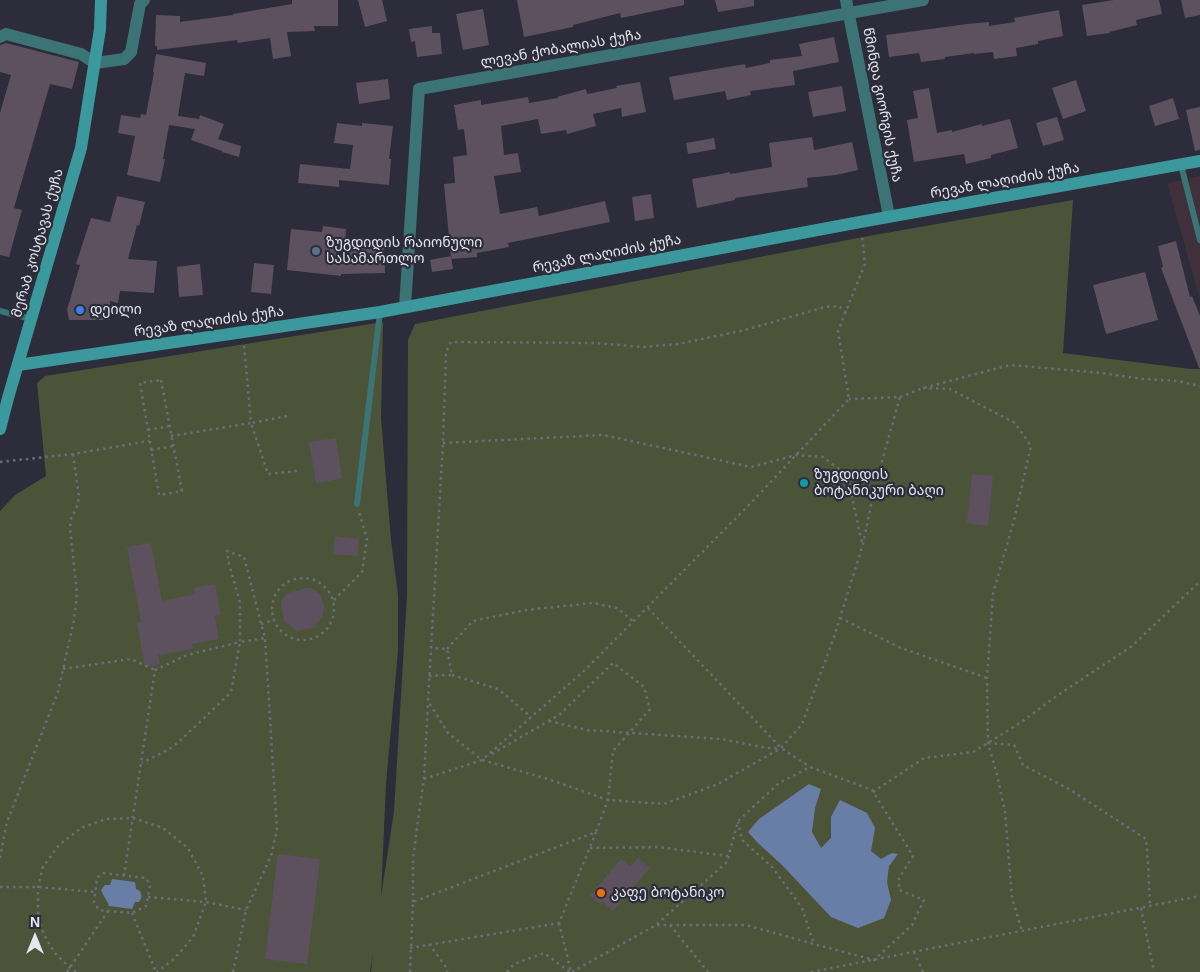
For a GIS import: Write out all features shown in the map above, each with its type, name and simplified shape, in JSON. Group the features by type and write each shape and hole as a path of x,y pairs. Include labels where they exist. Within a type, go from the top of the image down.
{"street":[{"name":"მერაბ კოსტავას ქუჩა","path":"0,429 5,397 18,365 81,148 100,29 101,0"},
{"path":"0,36 6,34 81,54 95,63 124,59 131,52 140,4 144,0"},
{"name":"წმინდა გიორგის ქუჩა","path":"846,0 889,216"},
{"name":"ლევან ქობალიას ქუჩა","path":"405,307 419,89 924,0"},
{"name":"რევაზ ლაღიძის ქუჩა","path":"18,365 380,312 889,216 1200,162"}],"lane":[{"path":"1182,165 1200,240"},
{"path":"0,311 31,320"},
{"path":"357,504 380,312"}],"path":[{"path":"849,399 838,332 865,264 860,222"},
{"path":"410,972 413,859 424,779 443,443 446,352 451,342 595,343 643,347 678,344 745,330 825,307 840,306 846,313"},
{"path":"242,333 251,422 268,474 298,472"},
{"path":"482,760 584,671 634,622 748,506 849,399 900,397 923,388 1010,366 1102,373 1142,379 1177,381 1200,386"},
{"path":"161,380 170,426 182,491 159,495 140,383 161,380"},
{"path":"923,388 950,389 1015,422 1031,446 1014,520 993,594 987,678 988,743 1005,812 1012,898 1022,931"},
{"path":"428,701 448,732 482,760 548,779 608,800 664,804 718,784 780,748 802,724 840,618 862,544 875,486 900,397"},
{"path":"171,436 287,416"},
{"path":"148,430 170,426"},
{"path":"443,443 603,435 752,467 796,455 823,457 847,475 862,544"},
{"path":"0,462 74,454 150,441"},
{"path":"151,450 173,446"},
{"path":"0,858 8,822 58,692 74,620 77,594 70,528 71,519 79,497 74,454"},
{"path":"334,600 362,572 367,539 357,504"},
{"path":"142,763 173,747 231,692 240,642 240,602 227,551 244,557 265,638 277,830 271,856 246,910 233,972"},
{"path":"294,579 314,579 330,591 334,600 335,611 333,621 327,630 318,637 298,640 287,636 279,629 274,620 273,600 285,584 294,579"},
{"path":"873,792 924,758 973,752 1020,723 1058,695 1132,646 1200,583"},
{"path":"431,648 446,649 473,621 526,610 593,603 617,608 634,622"},
{"path":"648,608 780,748 810,767 872,790 913,856 899,878 899,890 924,900 912,925 874,960"},
{"path":"840,618 901,648 987,678"},
{"path":"261,624 274,620"},
{"path":"63,669 131,659 155,670 187,655 265,638"},
{"path":"446,649 452,674"},
{"path":"424,779 482,760 550,721 559,715 613,663 644,687 650,708 613,752 608,800 559,923 571,972"},
{"path":"124,876 155,670"},
{"path":"429,676 452,674 498,689 531,717"},
{"path":"550,721 587,730 720,738 767,748 780,748"},
{"path":"988,743 1014,745 1023,765 1069,789 1146,839 1150,906"},
{"path":"571,972 656,925 727,862 738,820 779,783 810,767"},
{"path":"76,972 55,953 44,935 38,915 38,887 43,867 60,845 81,828 106,819 133,818 163,828 188,848 203,876 206,902 193,936 174,959 157,972 132,913"},
{"path":"738,820 742,840 772,866 802,908 814,944"},
{"path":"413,902 596,832"},
{"path":"590,848 658,847 729,856"},
{"path":"103,873 146,878 150,886 146,906 132,913 99,910 94,902 95,892 97,878 103,873"},
{"path":"0,887 38,887 95,892"},
{"path":"811,972 1200,896"},
{"path":"148,897 206,902 246,910"},
{"path":"1141,908 1154,972"},
{"path":"67,972 108,911"},
{"path":"410,948 559,923"},
{"path":"656,925 746,925 874,960"},
{"path":"670,925 708,972"},
{"path":"429,944 447,972"},
{"path":"914,952 923,972"},
{"path":"507,972 514,964 544,953 571,972"}],"shaded area":[{"path":"1200,176 1200,300 1167,183"}],"green space":[{"name":"ზუგდიდის ბოტანიკური ბაღი","path":"1073,200 1063,353 1200,369 1200,972 371,972 373,953 370,972 0,972 0,511 15,495 46,476 37,383 45,376 383,322 381,418 391,540 398,595 398,651 386,784 381,897 394,811 407,596 408,340 415,324 863,237"}],"water":[{"path":"809,784 821,789 815,808 812,832 821,848 831,838 831,817 840,800 867,813 875,828 871,851 881,859 892,853 898,854 889,866 887,882 891,900 884,918 858,928 831,917 748,832 759,819"},
{"path":"112,879 135,882 136,889 140,891 141,899 139,902 135,902 132,909 109,906 101,890 105,885 110,885"}],"building":[{"path":"292,0 338,0 338,26 314,26 315,31 287,32 291,56 273,59 270,38 238,43 237,40 157,50 157,46 155,46 156,15 180,16 180,22 292,4"},
{"path":"358,0 382,0 387,21 365,27"},
{"path":"517,0 684,0 684,5 621,18 620,13 573,25 573,27 524,37"},
{"path":"715,0 754,0 754,6 718,12"},
{"path":"1114,0 1159,0 1162,14 1136,20 1137,25 1110,33 1087,36 1082,5"},
{"path":"1181,0 1200,0 1200,15 1185,18"},
{"path":"483,9 489,45 463,50 456,14"},
{"path":"1059,10 1063,36 1038,41 1038,44 1016,48 1017,56 994,59 993,52 974,53 921,62 919,53 889,57 886,35 989,22 989,26 1015,22 1014,18"},
{"path":"432,26 432,33 440,33 442,54 417,57 415,41 411,42 409,29"},
{"path":"834,37 839,62 793,71 795,85 750,91 751,95 727,100 725,91 674,100 669,77 745,64 746,68 770,63 770,60 802,56 799,44"},
{"path":"6,43 79,62 72,89 50,84 14,208 22,210 9,257 0,255 0,113 11,75 0,72 0,45"},
{"path":"156,54 206,63 204,76 185,73 178,116 199,119 200,115 224,124 218,139 241,146 239,157 191,140 195,129 169,125 160,182 127,175 135,136 118,133 121,115 140,118 141,114 146,115"},
{"path":"388,79 390,99 359,104 356,83"},
{"path":"1076,80 1086,111 1063,119 1052,88"},
{"path":"640,82 646,112 622,117 621,108 593,114 596,126 567,134 566,130 541,134 538,119 501,126 504,155 518,153 521,172 494,176 500,214 537,207 539,216 605,201 610,222 508,243 509,247 477,253 477,257 451,259 444,184 455,183 453,157 467,155 464,129 458,130 454,105 481,100 481,105 528,97 529,103 558,98 586,89 587,94"},
{"path":"842,86 846,111 813,117 808,92"},
{"path":"929,88 937,133 952,130 952,132 1010,119 1018,148 991,155 991,158 966,164 964,154 914,162 907,120 918,118 913,91"},
{"path":"1173,98 1179,119 1155,126 1149,106"},
{"path":"1200,107 1200,150 1195,151 1186,110"},
{"path":"1057,117 1064,140 1043,146 1036,123"},
{"path":"337,123 362,126 362,123 393,126 389,159 391,159 389,185 339,180 339,187 298,183 300,164 350,169 353,145 334,143"},
{"path":"812,137 814,150 852,142 858,170 836,175 807,178 808,187 735,198 735,200 697,208 692,179 772,167 769,143"},
{"path":"714,138 716,149 688,154 686,143"},
{"path":"651,194 654,218 635,221 632,197"},
{"path":"117,196 145,202 128,259 157,261 154,293 120,291 118,303 110,301 110,320 69,320 67,310 80,265 76,264 91,218 110,222"},
{"name":"ზუგდიდის რაიონული სასამართლო","path":"323,226 346,229 345,246 384,245 385,273 341,274 341,276 287,270 291,229 322,232"},
{"path":"1176,241 1190,297 1192,296 1200,316 1200,368 1161,268 1163,267 1158,246"},
{"path":"451,256 453,269 432,272 430,260"},
{"path":"254,263 274,265 271,294 251,292"},
{"path":"200,264 203,295 179,297 177,267"},
{"path":"1145,272 1158,320 1106,334 1093,285"},
{"path":"336,438 342,479 316,483 309,442"},
{"path":"972,474 993,476 988,526 967,523"},
{"path":"335,536 359,539 357,556 333,554"},
{"path":"151,543 162,601 196,594 194,588 215,584 221,615 215,616 219,639 192,644 193,649 158,655 160,664 145,667 137,623 141,622 127,547"},
{"path":"312,588 321,595 324,607 322,618 315,624 316,627 297,631 284,621 282,599 288,593"},
{"path":"278,854 320,859 307,964 265,959"},
{"path":"638,858 650,868 613,911 602,901 600,904 590,896 621,859 630,867"}],"place":[{"name":"ზუგდიდის რაიონული სასამართლო","path":"316,251"},
{"name":"დეილი","path":"80,310"},
{"name":"ზუგდიდის ბოტანიკური ბაღი","path":"804,483"},
{"name":"კაფე ბოტანიკო","path":"601,893"}]}
